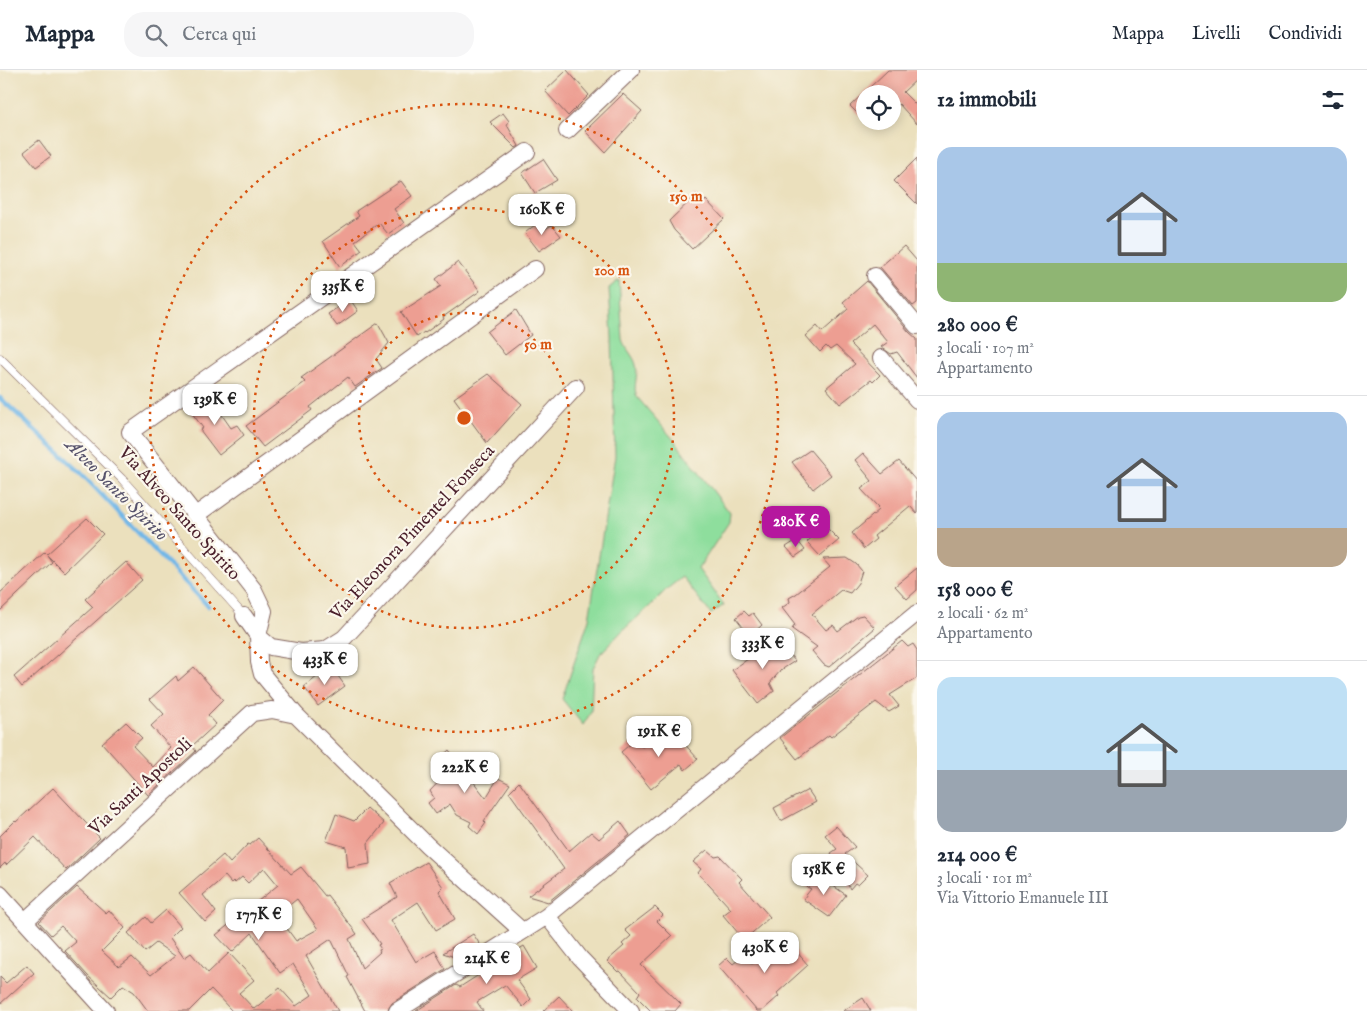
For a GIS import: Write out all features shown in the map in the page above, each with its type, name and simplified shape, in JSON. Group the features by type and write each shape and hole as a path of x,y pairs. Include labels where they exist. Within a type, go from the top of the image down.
{"street":[{"path":"567,131 631,70"},
{"path":"522,932 427,845 296,715 262,674 259,662 258,636 264,611 254,590 130,432 528,152"},
{"path":"196,515 534,269"},
{"path":"875,276 917,326"},
{"path":"881,358 917,400"},
{"name":"Via Eleonora Pimentel Fonseca","path":"258,636 271,647 301,652 326,650 344,638 576,387"},
{"path":"397,1011 547,916 917,613"},
{"name":"Via Alveo Santo Spirito","path":"244,616 258,636"},
{"name":"Via Santi Apostoli","path":"25,921 252,713 272,710 296,715"},
{"path":"0,894 106,1011"},
{"path":"547,916 580,958 630,1011"}],"lane":[{"name":"Via Alveo Santo Spirito","path":"0,358 122,479 244,616"}],"green space":[{"path":"619,280 623,340 636,365 635,389 637,397 674,440 730,513 729,522 698,569 724,605 711,614 682,577 667,589 600,654 593,668 591,712 583,725 562,699 589,619 615,456 609,288"}],"building":[{"path":"567,70 589,95 568,116 545,91"},
{"path":"888,70 917,70 917,79 903,92 917,106 917,124 901,106 901,85 872,85"},
{"path":"623,94 642,111 605,152 585,131"},
{"path":"856,100 856,112 850,106"},
{"path":"503,113 509,121 507,125 519,146 516,148 490,122"},
{"path":"39,140 51,156 36,167 24,152"},
{"path":"917,158 917,204 894,181"},
{"path":"543,159 557,180 535,193 522,173"},
{"path":"401,181 412,196 394,209 404,223 388,234 379,223 355,241 362,250 340,267 323,241 359,216 356,211"},
{"path":"697,194 704,202 706,200 724,219 692,249 674,230 669,221"},
{"path":"536,224 542,231 552,225 561,236 539,251 525,233"},
{"path":"904,246 917,261 917,303 913,306 880,267"},
{"path":"458,262 480,291 417,337 401,312 441,286 436,279"},
{"path":"867,281 917,339 917,378 897,352 891,354 881,347 888,342 873,324 850,344 880,375 873,382 871,380 840,404 826,388 855,364 836,346 830,350 826,346 820,352 806,336 817,326 822,332 848,309 843,302"},
{"path":"350,299 358,311 337,326 328,314"},
{"path":"516,310 531,335 505,355 487,332"},
{"path":"378,323 389,343 376,359 382,368 355,387 348,377 310,407 312,410 263,447 246,426 305,382 301,378"},
{"path":"488,374 522,404 487,443 454,398"},
{"path":"208,395 231,428 237,425 244,435 219,455 200,430 203,428 189,409"},
{"path":"810,450 831,475 813,489 792,462"},
{"path":"863,453 882,474 899,461 917,482 917,514 910,506 874,536 876,539 864,549 852,533 879,510 861,489 872,481 855,460"},
{"path":"87,518 103,534 64,572 47,555 52,562 0,611 0,593 45,552 47,554"},
{"path":"825,526 839,540 820,556 807,542"},
{"path":"797,540 805,550 795,557 786,547"},
{"path":"847,558 862,571 858,583 850,593 841,590 812,614 826,630 833,625 838,631 858,616 863,615 875,628 829,667 824,665 812,651 817,647 792,629 795,625 782,608 790,602 789,598 830,567 823,559"},
{"path":"126,562 142,580 22,687 14,677 93,607 85,599"},
{"path":"917,568 917,590 907,599 895,586"},
{"path":"744,611 749,616 753,613 762,625 750,636 736,618"},
{"path":"777,639 795,661 781,670 770,683 774,691 758,704 732,670"},
{"path":"902,641 908,647 913,644 917,650 917,678 890,695 899,706 889,712 876,702 831,737 829,735 797,759 780,738"},
{"path":"331,666 345,686 318,706 304,687"},
{"path":"194,667 223,700 208,715 216,724 192,746 196,751 148,795 102,743 126,722 142,738 133,746 153,767 171,748 151,726 164,714 150,699 176,676 178,681"},
{"path":"672,730 698,759 685,770 681,764 651,789 621,752 635,740 642,747 649,742 653,747"},
{"path":"449,750 486,798 498,778 510,784 484,821 486,823 478,834 469,826 471,822 457,815 450,804 436,814 428,803 434,798 430,791 449,771 439,759"},
{"path":"519,782 569,851 591,832 599,839 620,821 630,835 548,902 528,896 564,869 509,792"},
{"path":"53,788 100,838 66,870 35,837 6,865 5,863 0,868 0,836"},
{"path":"808,790 816,802 781,821 774,808"},
{"path":"367,808 384,823 368,843 370,864 348,868 346,847 326,841 336,814 354,821"},
{"path":"836,826 855,847 845,854 868,875 858,885 855,883 850,889 831,853 837,849 825,835"},
{"path":"258,838 291,874 301,867 325,896 327,895 357,934 349,939 362,968 381,949 378,945 380,944 362,919 397,897 390,883 426,862 443,887 439,891 455,919 436,930 418,902 391,920 416,962 435,951 445,969 392,1003 387,1011 365,1011 347,977 349,976 331,939 306,956 338,1011 232,1011 211,989 189,1011 148,1011 134,992 123,985 111,997 65,951 76,942 61,926 51,935 39,922 77,887 106,913 109,910 125,928 102,951 119,967 132,957 151,975 175,956 156,943 145,952 128,933 146,917 151,923 166,910 181,927 170,938 184,958 191,953 208,973 229,953 254,980 239,993 254,1009 280,988 296,1006 312,995 293,964 280,973 252,933 232,952 216,935 278,885 264,868 248,883 242,877 235,883 233,881 231,883 225,876 203,895 216,912 205,922 179,893 223,855 230,863 248,844 250,845","holes":["297,899 318,929 296,941 277,915"]},
{"path":"707,850 715,857 720,856 742,879 739,882 770,917 744,940 723,915 731,909 698,873 701,869 693,862"},
{"path":"818,875 846,895 829,917 803,899 811,889 807,887"},
{"path":"655,907 663,915 657,921 672,936 641,965 681,1004 675,1011 651,1011 637,997 640,992 620,971 618,972 607,961 624,946 622,944 631,936 625,930"},
{"path":"473,934 481,946 460,959 443,953"},
{"path":"784,937 808,965 777,993 779,996 762,1011 757,1011 718,966 727,958 733,964 744,955 752,964"},
{"path":"524,946 537,968 517,980 531,999 523,1007 505,985 477,1002 483,1011 416,1011 456,985 460,987"},
{"path":"27,965 34,973 0,1004 0,977 6,983"},
{"path":"559,996 573,1011 543,1011"},
{"path":"863,998 871,1011 843,1011"}],"waterway":[{"name":"Alveo Santo Spirito","path":"0,398 81,473 208,606"}]}
